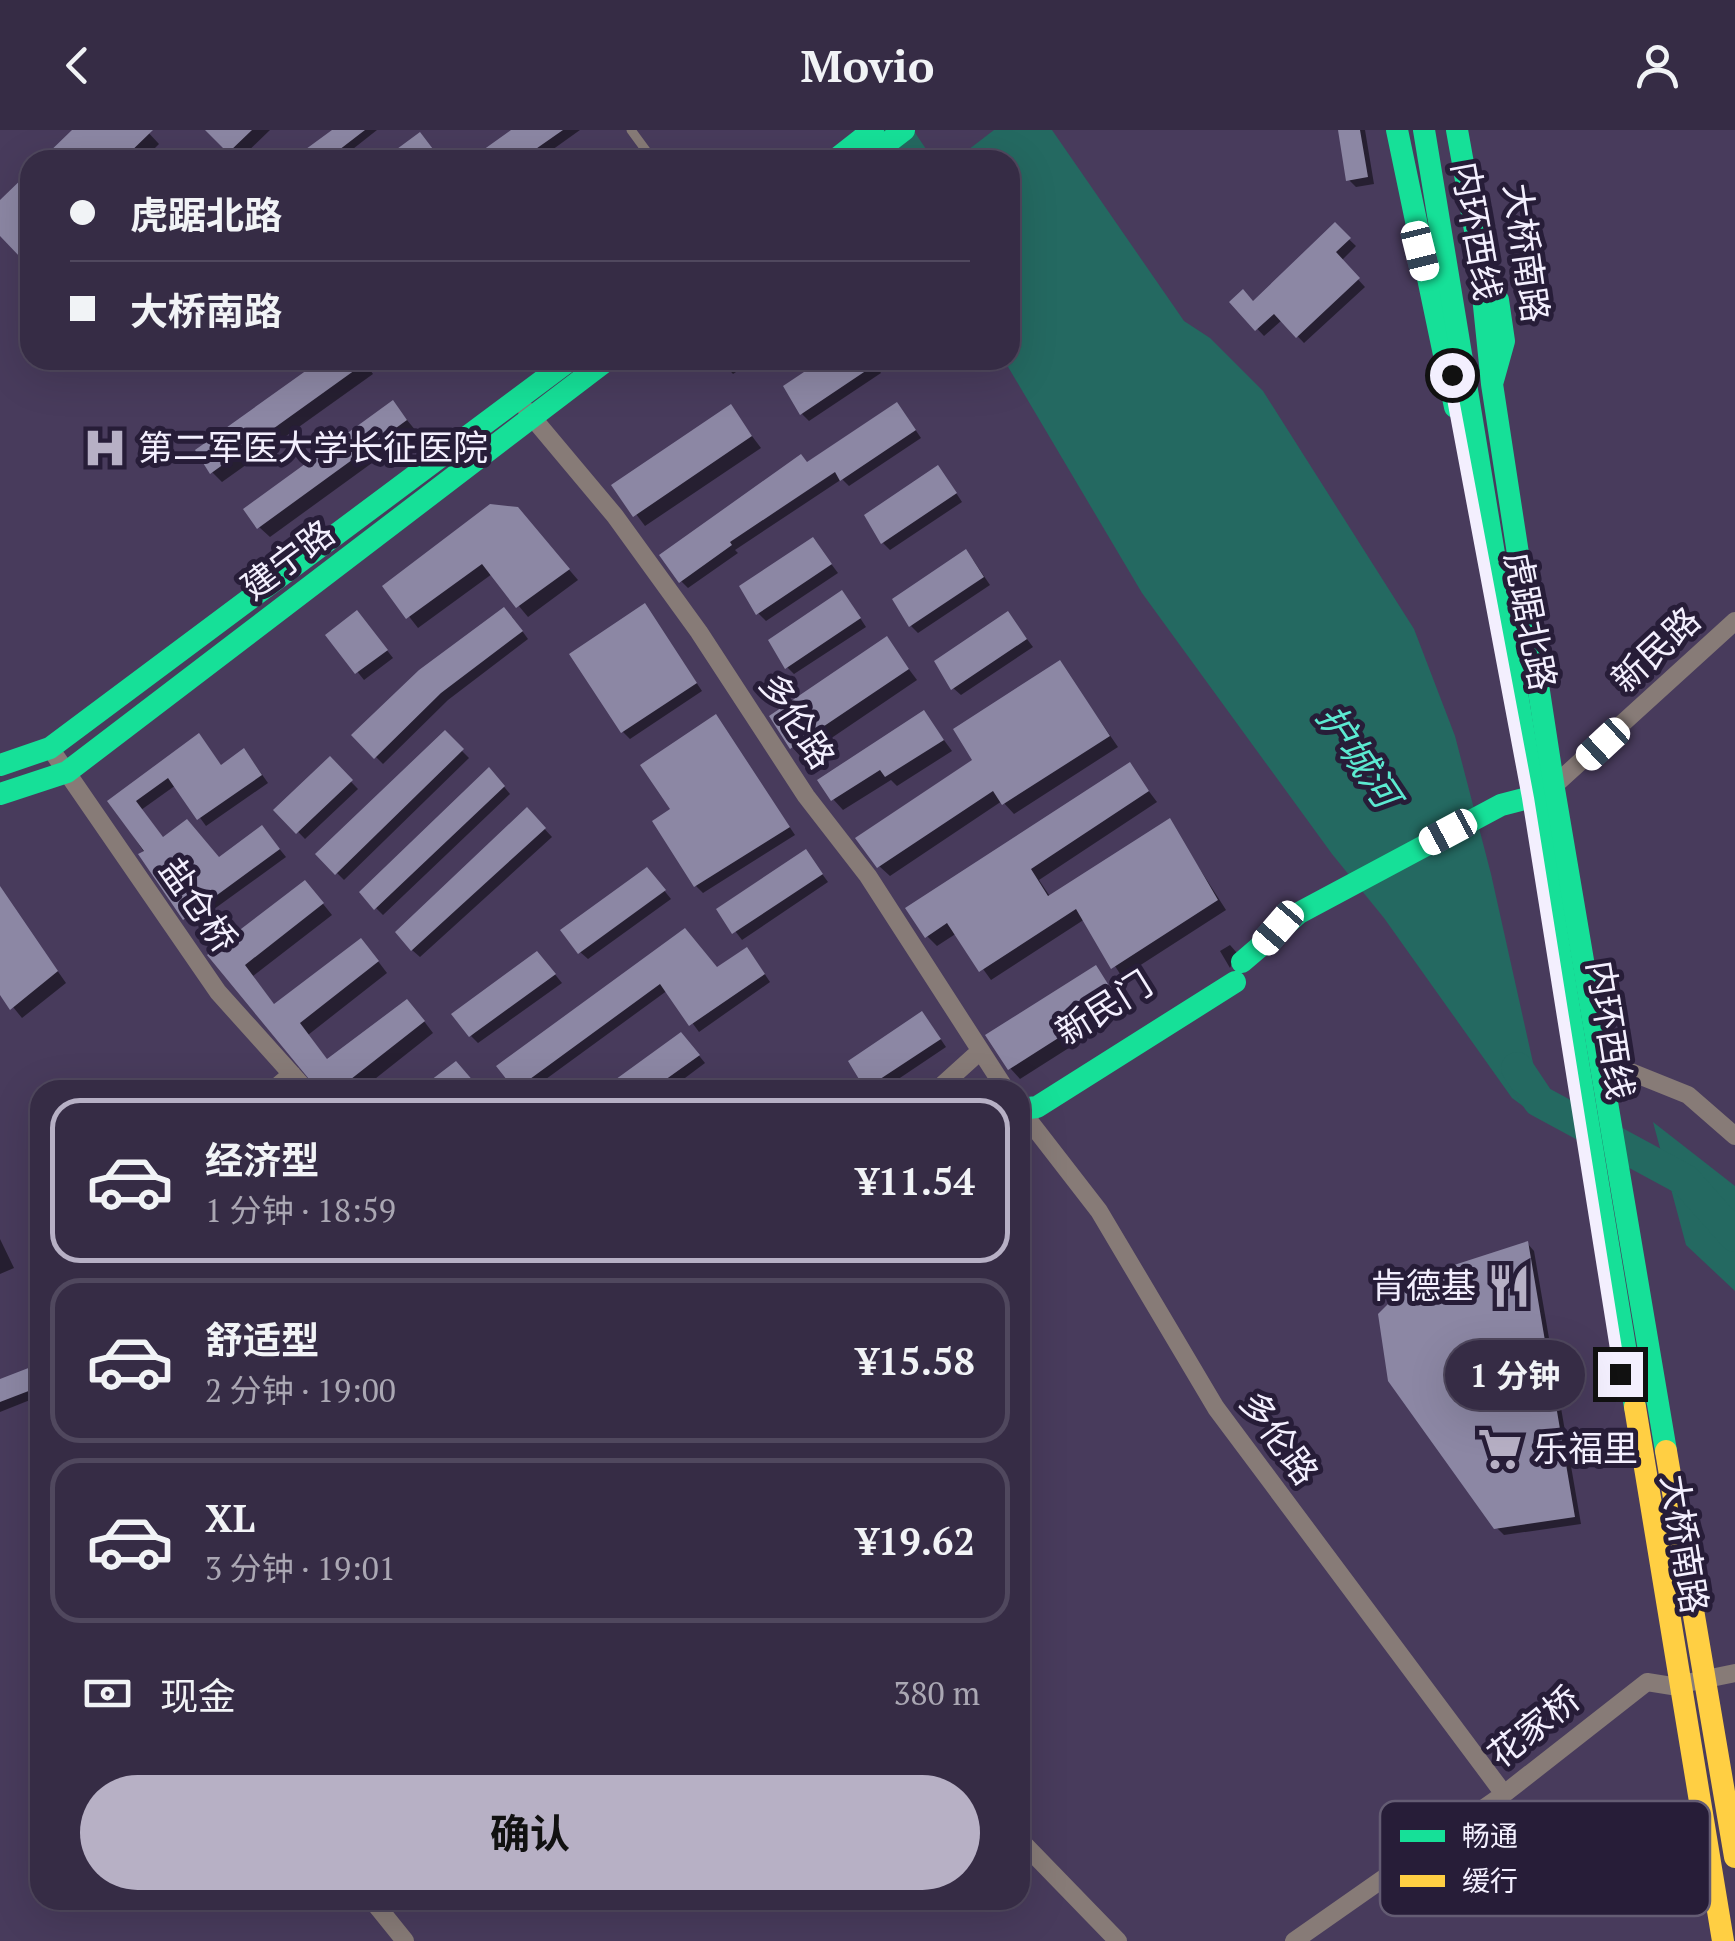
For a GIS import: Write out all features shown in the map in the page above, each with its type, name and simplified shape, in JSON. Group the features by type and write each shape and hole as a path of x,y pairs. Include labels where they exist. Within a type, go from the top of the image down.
{"main road":[{"path":"864,145 904,130"},
{"path":"1397,130 1453,399"},
{"path":"1408,130 1452,351 1453,399"},
{"name":"内环西线","path":"1424,130 1700,1801"},
{"name":"内环西线","path":"1438,130 1735,1939"},
{"name":"大桥南路","path":"1456,130 1478,247 1492,384 1554,789 1735,1857"},
{"name":"大桥南路","path":"1474,130 1504,341 1492,384"},
{"name":"建宁路","path":"0,794 67,772 525,408 561,370"},
{"name":"建宁路","path":"0,765 50,748 525,408 590,370"},
{"name":"虎踞北路","path":"1453,399 1528,798 1566,1034"},
{"path":"1030,1107 1239,972 1299,913 1351,893 1528,798"},
{"name":"大桥南路","path":"1566,1034 1690,1801"},
{"name":"内环西线","path":"1710,1862 1723,1941"},
{"name":"大桥南路","path":"1708,1916 1712,1941"}],"street":[{"name":"多伦路","path":"525,408 615,516 699,632 806,796 868,876 999,1080"},
{"name":"新民路","path":"1528,798 1554,789 1735,621"},
{"name":"盐仓桥","path":"50,748 218,992 297,1080"},
{"path":"948,1080 979,1052"},
{"path":"1602,1060 1688,1095 1735,1136"},
{"path":"285,1080 292,1074"},
{"name":"多伦路","path":"1030,1122 1099,1211 1216,1408 1504,1794"},
{"name":"花家桥","path":"1494,1801 1646,1682 1672,1686 1735,1673"},
{"path":"1030,1850 1118,1941"},
{"name":"花家桥","path":"1294,1941 1380,1881"},
{"path":"380,1910 405,1941"}],"lane":[{"path":"631,130 646,150"}],"water":[{"path":"994,130 1052,130 1184,321 1210,338 1263,391 1414,629 1455,736 1491,874 1544,1112 1541,1119 1512,1098 1384,918 1332,854 1142,593 1010,370 1020,370 1020,150 968,150"},
{"path":"1653,1122 1735,1186 1735,1291 1686,1245"}],"building":[{"path":"72,130 153,130 132,150 51,150"},
{"path":"205,130 252,130 231,150 225,150"},
{"path":"332,130 365,130 339,150 305,150"},
{"path":"511,130 563,130 534,150 483,150"},
{"path":"1338,130 1360,130 1368,177 1346,181"},
{"path":"420,132 434,150 396,150"},
{"path":"20,181 20,257 0,236 0,200"},
{"path":"1335,222 1351,238 1336,252 1360,278 1296,338 1274,314 1255,331 1229,302 1243,289 1253,301"},
{"path":"307,370 355,370 210,474 195,450"},
{"path":"807,370 867,370 800,415 783,386"},
{"path":"393,400 407,420 257,529 243,509"},
{"path":"897,402 916,430 840,481 835,472 730,542 732,545 679,583 659,555 801,454 807,462"},
{"path":"731,404 752,436 633,517 611,485"},
{"path":"938,465 957,493 881,544 864,515"},
{"path":"490,504 518,507 570,569 516,608 482,564 406,619 382,586"},
{"path":"813,537 832,564 756,615 739,586"},
{"path":"966,549 984,577 909,627 892,599"},
{"path":"842,590 861,618 785,669 768,640"},
{"path":"645,603 697,683 621,733 569,654"},
{"path":"504,607 523,631 441,693 374,759 351,735 419,670"},
{"path":"357,610 388,650 355,674 325,635"},
{"path":"1008,611 1027,639 951,690 934,661"},
{"path":"887,636 909,669 790,749 769,716"},
{"path":"1060,660 1110,736 1002,805 993,791 877,868 855,838 972,760 953,729"},
{"path":"924,710 944,740 885,777 880,770 831,801 817,780"},
{"path":"716,714 790,827 694,887 652,821 670,809 640,765"},
{"path":"445,730 464,749 335,875 315,854"},
{"path":"199,733 221,765 244,748 262,775 197,820 168,778 136,801 163,837 187,819 219,857 262,825 280,849 183,920 138,854 144,851 107,801"},
{"path":"330,756 353,780 296,834 273,810"},
{"path":"1130,762 1149,791 1031,869 1048,896 1170,818 1218,900 1111,969 1076,909 979,972 947,923 925,938 905,908"},
{"path":"489,767 505,786 374,910 359,892"},
{"path":"527,807 546,828 411,951 395,932"},
{"path":"806,849 823,874 732,934 716,909"},
{"path":"647,867 666,890 578,954 560,930"},
{"path":"305,880 324,903 245,965 274,1004 361,938 379,961 300,1023 327,1059 407,999 425,1021 350,1080 310,1080 207,955"},
{"path":"0,886 58,971 10,1010 0,995"},
{"path":"685,928 717,967 747,947 765,974 689,1026 660,984 529,1080 507,1080 496,1066"},
{"path":"537,951 556,974 469,1037 451,1014"},
{"path":"1096,965 1118,1000 1008,1070 985,1035"},
{"path":"922,1011 941,1039 879,1080 860,1080 848,1061"},
{"path":"681,1032 700,1055 665,1080 615,1080"},
{"path":"456,1061 472,1080 431,1080"},
{"name":"乐福里","path":"1528,1241 1575,1517 1494,1529 1388,1381 1378,1314 1414,1278"},
{"path":"30,1367 30,1390 0,1402 0,1379"}],"waterway":[{"name":"护城河","path":"894,130 907,150"},
{"name":"护城河","path":"1517,1068 1539,1101 1685,1180 1735,1236"}],"traffic: fast":[{"path":"848,150 873,130"},
{"path":"878,150 904,130"},
{"path":"1397,130 1455,407"},
{"path":"1424,130 1635,1407"},
{"path":"1457,130 1478,247 1492,384"},
{"path":"1498,300 1504,341 1492,384 1554,789 1666,1451"},
{"path":"0,765 50,748 557,370"},
{"path":"0,794 67,772 594,370"},
{"path":"1242,962 1299,913 1501,805 1528,798"},
{"path":"1030,1108 1235,982"}],"traffic: slow":[{"path":"1635,1407 1700,1801"},
{"path":"1666,1451 1735,1857"},
{"path":"1710,1862 1723,1941"}],"place":[{"name":"第二军医大学长征医院","path":"105,448"},
{"name":"肯德基","path":"1509,1286"},
{"name":"乐福里","path":"1500,1449"}],"route":[{"path":"1452,375 1453,399 1556,962 1620,1374"}]}
